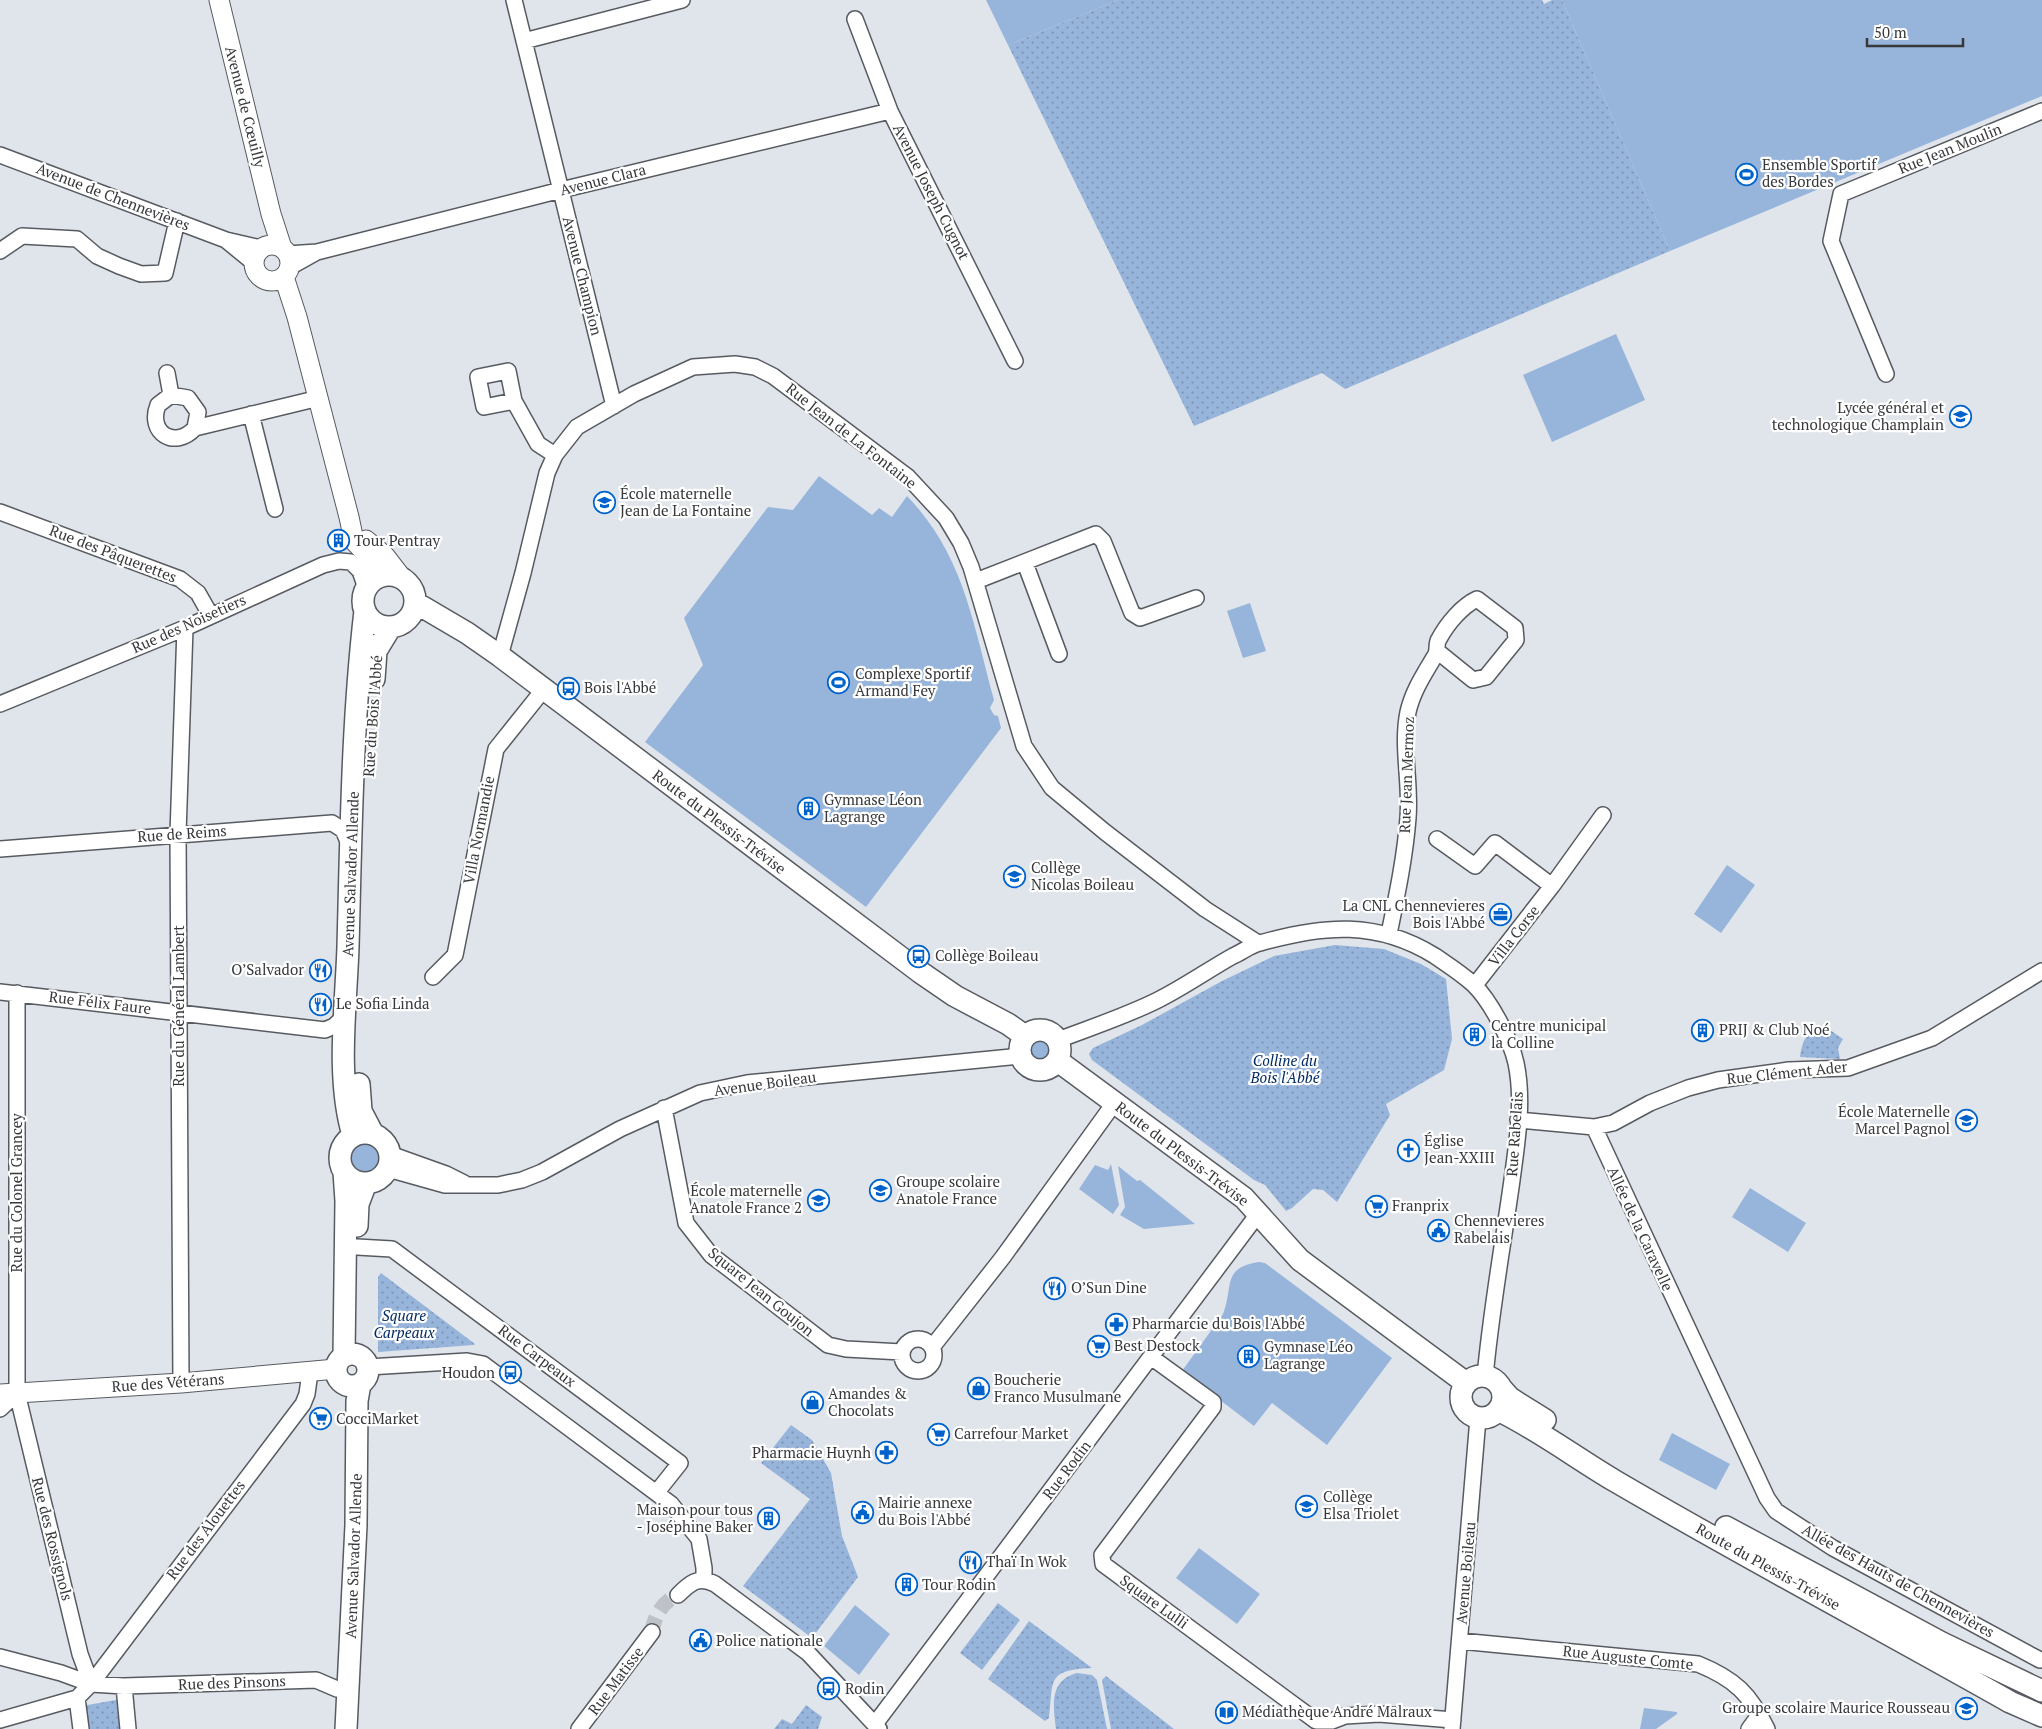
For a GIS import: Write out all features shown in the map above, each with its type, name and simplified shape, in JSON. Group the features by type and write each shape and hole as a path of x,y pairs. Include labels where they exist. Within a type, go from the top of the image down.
{"main road":[{"path":"394,575 402,578 413,589 416,603 410,618 404,623 390,628 375,624 365,612 363,596 371,583 394,575"},
{"name":"Route du Plessis-Trévise","path":"416,603 467,633 500,656 920,972 955,996 1008,1024 1023,1046"},
{"name":"Avenue Salvador Allende","path":"363,1135 347,1115 345,1016 361,646 365,612"},
{"name":"Rue du Bois l'Abbé","path":"363,1135 359,1084 360,942 376,651 390,628"},
{"path":"1043,1029 1055,1035 1058,1040 1061,1052 1058,1061 1052,1067 1039,1070 1027,1065 1023,1046 1030,1032 1043,1029"},
{"name":"Route du Plessis-Trévise","path":"1058,1061 1244,1198 1300,1260 1484,1383 1619,1468 1682,1503 1942,1642 2035,1688"},
{"path":"363,1135 384,1142 389,1162 382,1176 366,1183 358,1182 344,1172 340,1162 340,1152 345,1142 363,1135"},
{"name":"Avenue Salvador Allende","path":"344,1172 352,1369 357,1401 356,1525 346,1729"},
{"name":"Avenue Salvador Allende","path":"335,1729 358,1204 366,1183"},
{"path":"1484,1383 1503,1400 1498,1410 1492,1416 1478,1418 1467,1412 1461,1401 1463,1389 1484,1383"},
{"name":"Route du Plessis-Trévise","path":"1498,1410 1614,1481 2027,1709"}],"street":[{"name":"Avenue de Cœuilly","path":"219,0 271,214 278,290 297,318 319,398 354,541 372,560 371,583"},
{"name":"Avenue Champion","path":"514,0 614,406"},
{"path":"524,41 682,0"},
{"name":"Avenue Joseph Cugnot","path":"856,20 890,111 1016,361"},
{"name":"Avenue Clara","path":"274,260 317,252 561,190 890,111"},
{"name":"Rue Jean Moulin","path":"1886,374 1831,241 1841,194 2042,111"},
{"name":"Avenue de Chennevières","path":"0,155 178,221 274,260"},
{"path":"0,250 22,236 77,239 97,256 119,266 141,274 168,280 178,221"},
{"name":"Rue Jean de La Fontaine","path":"500,656 547,474 556,455 577,427 614,406 693,367 735,364 755,367 773,376 908,477 946,518 961,543 976,581 1024,746 1052,788 1105,832 1218,918 1258,943"},
{"path":"167,373 171,395"},
{"path":"195,428 198,412 188,398 171,395 164,399 155,413 158,429 173,438 189,434 195,428 319,398"},
{"path":"514,401 538,444 556,455"},
{"path":"251,414 275,509"},
{"name":"Rue des Pâquerettes","path":"0,512 180,579 198,593 210,616"},
{"name":"Avenue de Cœuilly","path":"349,517 362,537 385,556 402,578"},
{"path":"976,581 1096,534 1103,540 1132,613 1140,618 1196,598"},
{"name":"Rue des Noisetiers","path":"0,704 184,628 323,565 339,561 351,562 371,583"},
{"path":"1025,563 1059,654"},
{"path":"1477,599 1515,628 1516,640 1486,677 1473,680 1437,651 1438,640 1466,604 1477,599"},
{"name":"Rue du Général Lambert","path":"181,1383 178,834 184,628"},
{"name":"Rue Jean Mermoz","path":"1389,934 1403,861 1408,819 1410,790 1406,742 1408,712 1418,684 1437,651"},
{"name":"Villa Normandie","path":"433,977 455,955 496,749 544,689"},
{"name":"Villa Corse","path":"1475,985 1552,886 1603,815"},
{"name":"Rue de Reims","path":"0,849 332,823 343,830 351,849"},
{"path":"1436,839 1475,866 1495,842 1552,886"},
{"name":"Rue Rabelais","path":"1058,1040 1111,1021 1159,1000 1258,943 1328,929 1369,929 1389,934 1420,947 1455,969 1475,985 1494,1014 1510,1046 1517,1075 1518,1120 1509,1202 1494,1292 1484,1383"},
{"name":"Rue Clément Ader","path":"1518,1120 1594,1127 1613,1123 1650,1103 1688,1088 1718,1080 1789,1070 1848,1068 1932,1038 2042,971"},
{"name":"Rue Félix Faure","path":"0,992 325,1030 334,1026 345,1016"},
{"name":"Rue du Colonel Grancey","path":"9,1394 17,993"},
{"name":"Avenue Boileau","path":"389,1162 445,1185 470,1186 522,1180 542,1172 664,1108 700,1093 747,1083 1023,1046"},
{"path":"932,1346 1003,1257 1115,1102"},
{"name":"Square Jean Goujon","path":"664,1108 686,1223 712,1255 828,1345 846,1349 902,1352"},
{"name":"Allée de la Caravelle","path":"1594,1127 1688,1330"},
{"name":"Rue Rodin","path":"877,1727 1258,1214"},
{"name":"Rue Carpeaux","path":"357,1246 392,1249 680,1463 658,1492"},
{"name":"Allée des Hauts de Chennevières","path":"1688,1330 1768,1498 1776,1511 1833,1548 2041,1658"},
{"path":"918,1338 929,1342 932,1346 934,1360 925,1370 911,1370 906,1365 902,1352 908,1342 918,1338"},
{"name":"Square Lulli","path":"1151,1357 1213,1402 1213,1407 1102,1556 1103,1564 1316,1721 1332,1721 1345,1716 1380,1714 1452,1725"},
{"path":"352,1369 423,1362 480,1362 658,1492 671,1504 699,1539 703,1554 704,1580"},
{"name":"Rue des Vétérans","path":"9,1394 181,1383 352,1369"},
{"name":"Rue des Alouettes","path":"77,1698 91,1684 302,1404 307,1394 310,1372"},
{"path":"0,1409 9,1394"},
{"name":"Rue des Rossignols","path":"9,1394 80,1654 91,1684"},
{"name":"Avenue Boileau","path":"1452,1725 1478,1418"},
{"path":"678,1595 691,1582 704,1580 722,1588 808,1654 877,1727"},
{"name":"Rue Matisse","path":"580,1729 652,1632"},
{"name":"Rue Auguste Comte","path":"1460,1641 1698,1664 1720,1673 1736,1684 1752,1700 1767,1729"},
{"name":"Rue des Pinsons","path":"0,1657 61,1673 91,1684 124,1686 316,1680 337,1689"},
{"path":"2035,1688 2016,1689 2027,1709 2034,1699 2033,1691 2035,1688 2041,1658"},
{"path":"124,1686 128,1729"},
{"path":"0,1720 77,1698 81,1729"},
{"path":"1749,1729 1760,1714"}],"green space":[{"path":"986,0 1118,0 1008,45"},
{"path":"1118,0 1542,0 1544,4 1552,0 1562,0 1670,251 1345,389 1322,373 1194,426 1008,45"},
{"name":"Ensemble Sportif des Bordes","path":"1562,0 2042,0 2042,96 1670,251"},
{"path":"1616,334 1645,400 1552,442 1523,375"},
{"name":"Complexe Sportif Armand Fey","path":"819,476 872,515 879,508 892,517 907,496 926,519 942,542 964,592 994,700 990,708 994,715 998,716 1001,728 866,907 645,742 703,665 684,618 768,507 793,510"},
{"path":"1250,603 1266,651 1243,658 1227,611"},
{"path":"1727,865 1755,885 1721,933 1694,914"},
{"name":"Colline du Bois l'Abbé","path":"1335,945 1384,949 1421,964 1446,979 1452,1039 1444,1070 1386,1104 1390,1115 1337,1202 1323,1190 1313,1189 1286,1211 1265,1185 1254,1180 1092,1060 1089,1054 1093,1048 1142,1025 1222,981 1274,956"},
{"path":"1819,1028 1827,1028 1843,1039 1838,1048 1840,1059 1800,1057 1805,1039 1810,1033"},
{"path":"1040,1038 1048,1041 1051,1049 1048,1057 1040,1060 1032,1057 1029,1049 1032,1041"},
{"path":"366,1141 372,1142 377,1146 381,1151 381,1163 377,1168 372,1172 366,1173 360,1172 355,1168 351,1163 350,1157 351,1151 355,1146 360,1142"},
{"path":"1111,1164 1119,1205 1113,1214 1079,1189 1095,1165 1108,1170"},
{"path":"1118,1166 1137,1181 1140,1180 1195,1224 1144,1229 1120,1215 1125,1207"},
{"path":"1750,1188 1806,1223 1788,1252 1732,1217"},
{"path":"1259,1262 1265,1263 1392,1358 1327,1445 1272,1403 1254,1426 1182,1371 1223,1314 1234,1274 1247,1265"},
{"name":"Square Carpeaux","path":"381,1273 475,1344 378,1352 378,1277"},
{"path":"791,1425 812,1440 831,1473 842,1536 858,1577 812,1638 743,1586 810,1499 761,1463"},
{"path":"1672,1433 1730,1464 1716,1490 1659,1460"},
{"path":"1199,1548 1260,1594 1237,1624 1176,1578"},
{"path":"998,1603 1020,1620 982,1670 960,1653"},
{"path":"855,1605 890,1634 859,1675 824,1646"},
{"path":"1029,1621 1092,1668 1066,1671 1059,1675 1052,1686 1049,1718 1045,1721 988,1679"},
{"path":"1077,1673 1092,1675 1097,1680 1107,1729 1056,1729 1054,1703 1057,1688 1061,1681"},
{"path":"1106,1676 1174,1729 1111,1729 1102,1680"},
{"path":"121,1699 123,1729 84,1729 82,1706"},
{"path":"806,1705 822,1717 818,1729 774,1729 782,1719 792,1724"},
{"path":"1644,1708 1677,1712 1677,1714 1656,1729 1640,1729"}],"tunnel":[{"path":"652,1632 660,1610 668,1601 678,1595"}],"place":[{"name":"Ensemble Sportif des Bordes","path":"1746,174"},
{"name":"Lycée général et technologique Champlain","path":"1960,417"},
{"name":"École maternelle Jean de La Fontaine","path":"604,503"},
{"name":"Tour Pentray","path":"338,541"},
{"name":"Complexe Sportif Armand Fey","path":"839,683"},
{"name":"Bois l'Abbé","path":"568,688"},
{"name":"Gymnase Léon Lagrange","path":"808,809"},
{"name":"Collège Nicolas Boileau","path":"1015,877"},
{"name":"La CNL Chennevieres Bois l'Abbé","path":"1501,915"},
{"name":"Collège Boileau","path":"919,956"},
{"name":"O’Salvador","path":"320,970"},
{"name":"Le Sofia Linda","path":"320,1004"},
{"name":"PRIJ & Club Noé","path":"1703,1030"},
{"name":"Centre municipal la Colline","path":"1475,1035"},
{"name":"École Maternelle Marcel Pagnol","path":"1966,1121"},
{"name":"Église Jean-XXIII","path":"1408,1150"},
{"name":"Groupe scolaire Anatole France","path":"880,1191"},
{"name":"École maternelle Anatole France 2","path":"818,1200"},
{"name":"Franprix","path":"1376,1206"},
{"name":"Chennevieres Rabelais","path":"1438,1230"},
{"name":"O’Sun Dine","path":"1055,1288"},
{"name":"Pharmarcie du Bois l'Abbé","path":"1116,1324"},
{"name":"Best Destock","path":"1098,1346"},
{"name":"Gymnase Léo Lagrange","path":"1248,1356"},
{"name":"Houdon","path":"511,1373"},
{"name":"Boucherie Franco Musulmane","path":"978,1389"},
{"name":"Amandes & Chocolats","path":"812,1403"},
{"name":"CocciMarket","path":"320,1419"},
{"name":"Carrefour Market","path":"938,1434"},
{"name":"Pharmacie Huynh","path":"887,1453"},
{"name":"Collège Elsa Triolet","path":"1307,1506"},
{"name":"Mairie annexe du Bois l'Abbé","path":"862,1512"},
{"name":"Maison pour tous - Joséphine Baker","path":"769,1519"},
{"name":"Thaï In Wok","path":"970,1562"},
{"name":"Tour Rodin","path":"906,1585"},
{"name":"Police nationale","path":"700,1641"},
{"name":"Rodin","path":"829,1689"},
{"name":"Groupe scolaire Maurice Rousseau","path":"1966,1708"},
{"name":"Médiathèque André Malraux","path":"1226,1712"}]}
